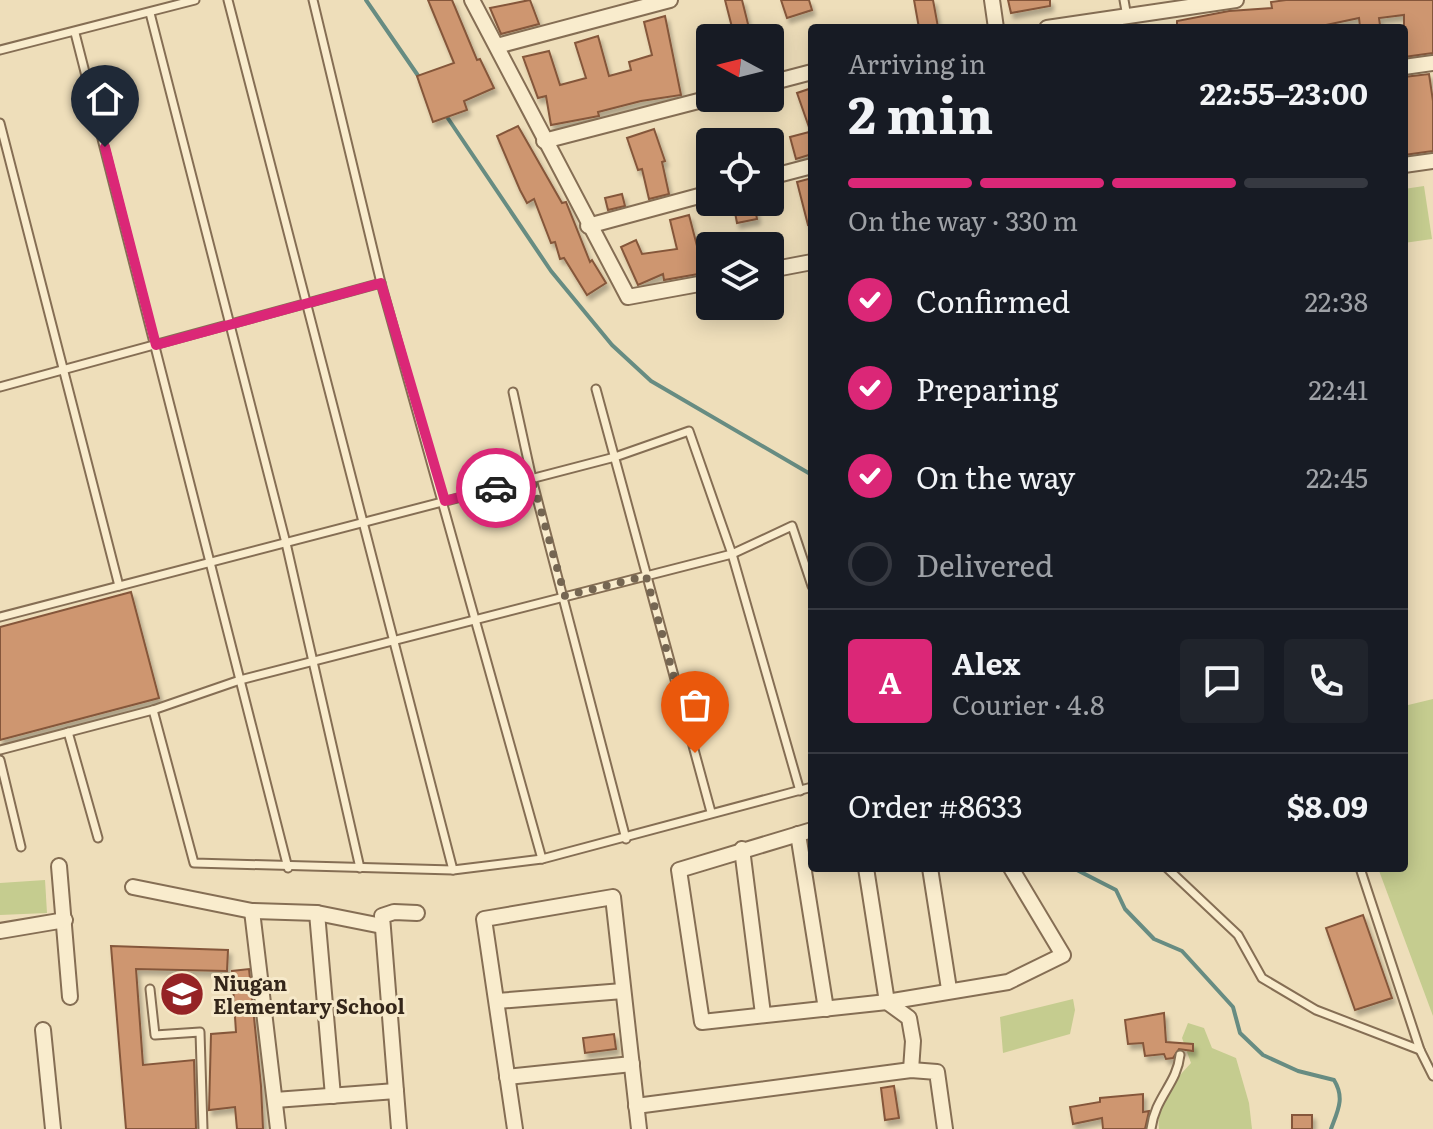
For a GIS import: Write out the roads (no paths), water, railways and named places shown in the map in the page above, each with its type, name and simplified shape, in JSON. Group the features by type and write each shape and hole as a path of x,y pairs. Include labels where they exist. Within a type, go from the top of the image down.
{"street":[{"path":"472,0 628,297 696,285"},
{"path":"497,46 670,0"},
{"path":"992,0 995,24"},
{"path":"1101,24 1128,22 1236,0"},
{"path":"1408,66 1433,63"},
{"path":"784,79 808,73"},
{"path":"544,141 696,102"},
{"path":"1408,164 1433,161"},
{"path":"784,173 808,167"},
{"path":"588,226 696,197"},
{"path":"784,267 808,263"},
{"path":"808,857 805,832 679,870 702,1022 887,1002 949,989 1008,982 1063,955 1013,872"},
{"path":"742,849 763,1014"},
{"path":"59,866 70,997"},
{"path":"810,872 826,1009"},
{"path":"867,872 887,1002 909,1018 911,1070"},
{"path":"931,872 949,989"},
{"path":"133,887 252,911 317,913 382,926"},
{"path":"515,1129 484,919 613,897 639,1129"},
{"path":"252,911 278,1129"},
{"path":"399,1129 382,916 394,912 417,913"},
{"path":"317,913 333,1096"},
{"path":"0,931 65,920"},
{"path":"497,1001 623,991"},
{"path":"43,1030 53,1129"},
{"path":"507,1077 632,1064"},
{"path":"636,1106 911,1070 937,1072 945,1129"},
{"path":"275,1100 396,1091"}],"lane":[{"path":"0,50 195,0"},
{"path":"228,0 453,870"},
{"path":"313,0 381,283 478,619 542,859"},
{"path":"1124,0 1128,22"},
{"path":"150,13 286,543 360,868"},
{"path":"75,33 288,868"},
{"path":"0,123 119,586"},
{"path":"0,387 381,283"},
{"path":"596,389 711,812"},
{"path":"513,392 532,479 626,839"},
{"path":"0,617 615,457 689,431 732,554 800,791"},
{"path":"0,750 153,710 240,680 732,554 792,526 808,574"},
{"path":"153,710 194,863 288,868 453,870 542,859 808,788"},
{"path":"68,732 98,838"},
{"path":"0,760 21,847"},
{"path":"1171,872 1238,935 1262,978 1316,1010 1420,1050"},
{"path":"1361,872 1420,1050 1433,1076"},
{"path":"150,989 155,1035 200,1032 203,1129"},
{"path":"1151,1129 1154,1109 1178,1070 1180,1055"}],"waterway":[{"path":"366,0 419,77"},
{"path":"445,114 551,271 612,345 651,381 808,473"},
{"path":"1081,872 1116,890 1125,909 1154,939 1182,951 1233,1007 1240,1033 1263,1055 1298,1071 1334,1080 1340,1098 1331,1129"}],"place":[{"name":"Niugan Elementary School","path":"182,994"}]}
